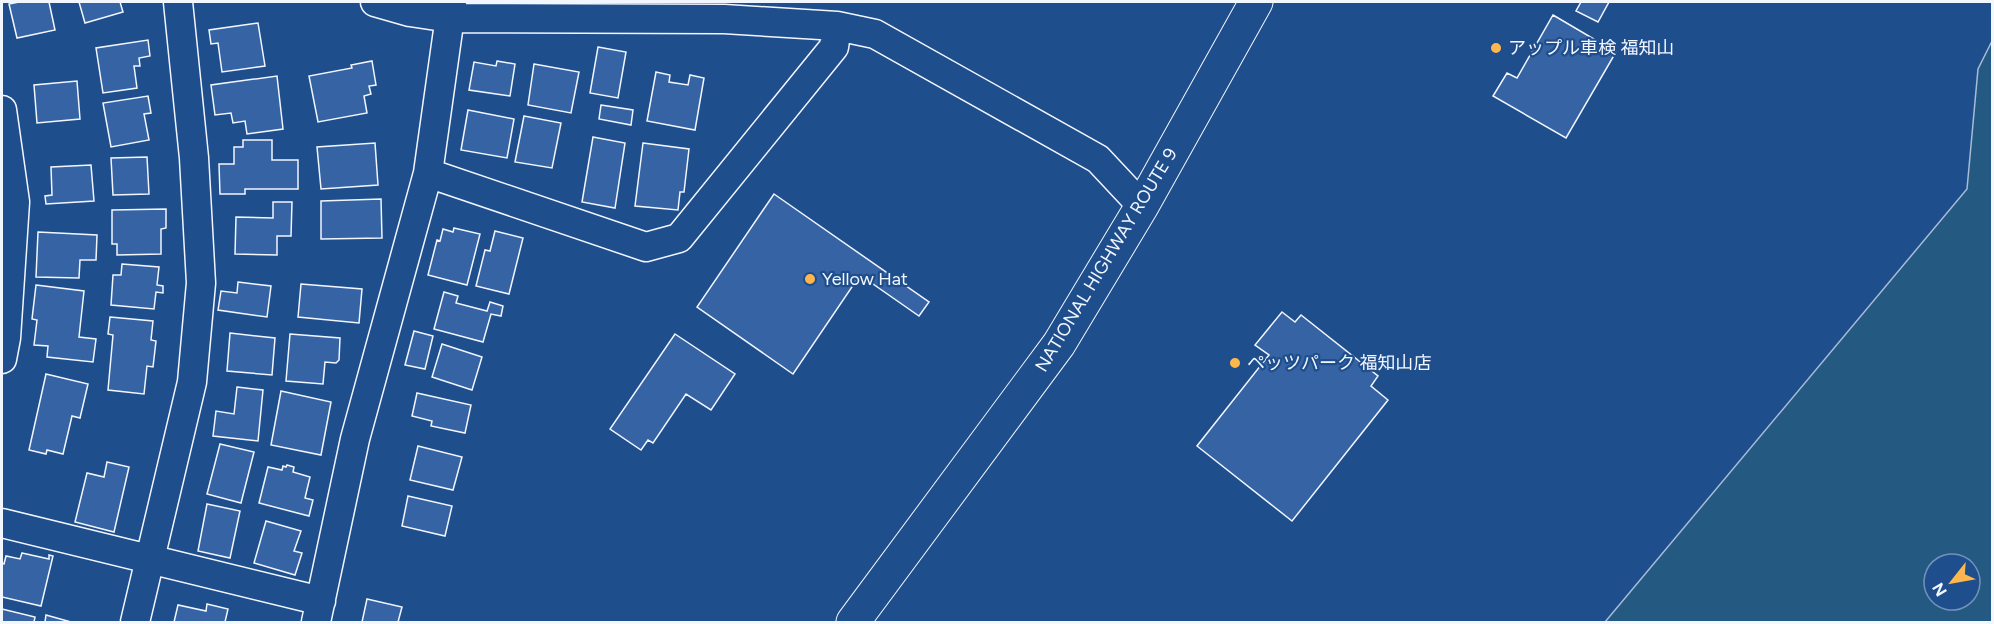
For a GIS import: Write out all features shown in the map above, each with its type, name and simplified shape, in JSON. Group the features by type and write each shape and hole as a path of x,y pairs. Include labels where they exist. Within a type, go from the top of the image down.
{"highway":[{"name":"NATIONAL HIGHWAY ROUTE 9","path":"853,622 1059,344 1142,206 1256,2"}],"street":[{"path":"135,622 192,382 201,283 195,158 178,2"},
{"path":"375,2 410,12 724,10 837,26 875,34 1098,159 1142,206"},
{"path":"2,523 150,559 319,612 355,439 428,173 451,10"},
{"path":"428,173 646,247 679,238 834,47 837,26"},
{"path":"2,110 15,202 6,338 2,359"}],"shaded area":[{"path":"1992,41 1992,622 1605,622 1967,189 1978,69"}],"building":[{"path":"49,2 55,30 17,38 9,4"},
{"path":"79,2 120,2 123,12 85,23"},
{"path":"1581,2 1609,2 1598,22 1576,11"},
{"path":"1553,15 1616,52 1566,138 1493,96 1507,73 1517,78"},
{"path":"258,23 265,66 222,72 218,43 211,44 209,30"},
{"path":"148,40 150,56 139,58 140,66 134,66 137,88 103,93 96,48"},
{"path":"598,47 626,52 618,98 590,93"},
{"path":"372,61 376,85 369,86 371,94 364,96 367,113 318,122 309,76 352,68 351,65"},
{"path":"497,61 515,64 510,96 469,90 474,62 496,66"},
{"path":"534,64 579,72 571,113 528,105"},
{"path":"656,72 670,75 669,82 688,85 690,75 704,78 695,130 647,121"},
{"path":"277,76 283,129 247,134 245,121 233,123 231,113 215,115 211,85"},
{"path":"77,81 80,119 37,123 34,85"},
{"path":"148,96 151,113 144,114 149,140 111,147 103,103"},
{"path":"601,105 633,110 631,125 599,119"},
{"path":"468,110 514,119 507,158 461,150"},
{"path":"524,116 561,123 552,168 515,162"},
{"path":"593,137 625,143 615,208 582,202"},
{"path":"243,140 272,140 272,160 298,160 298,189 245,189 245,194 220,194 219,164 234,164 234,147 243,147"},
{"path":"375,143 378,185 321,189 317,147"},
{"path":"643,143 689,149 684,192 680,192 678,210 635,206"},
{"path":"147,157 149,194 113,195 111,158"},
{"path":"91,165 94,201 46,204 45,196 52,195 51,167"},
{"path":"774,194 929,302 919,316 860,275 793,374 697,307"},
{"path":"381,199 382,238 321,239 321,201"},
{"path":"273,202 292,202 291,236 277,236 277,255 235,254 236,217 273,218"},
{"path":"166,209 166,228 161,229 161,254 117,255 117,244 112,244 112,210"},
{"path":"454,228 480,234 467,285 428,275 437,240 440,241 443,229 453,232"},
{"path":"495,231 523,238 509,294 476,286 485,250 490,251"},
{"path":"38,232 97,235 96,260 80,260 79,278 36,277"},
{"path":"122,264 159,267 157,285 163,286 163,293 156,292 154,309 111,305 113,275 121,275"},
{"path":"238,282 271,286 267,317 218,310 221,291 237,293"},
{"path":"301,284 362,289 359,323 298,317"},
{"path":"36,285 84,291 79,337 96,339 93,362 47,357 48,346 34,345 37,320 32,319"},
{"path":"444,292 458,296 456,303 487,311 490,302 503,306 501,316 491,314 483,342 434,329"},
{"path":"1282,312 1295,322 1301,315 1378,376 1371,386 1388,400 1292,521 1197,446 1269,355 1255,345"},
{"path":"110,317 153,321 151,340 156,341 153,367 147,366 144,394 108,390 113,335 108,334"},
{"path":"414,331 433,336 425,369 405,365"},
{"path":"230,333 275,338 272,375 227,371"},
{"path":"290,334 340,338 339,360 336,363 325,362 323,384 286,381"},
{"path":"675,334 735,374 711,410 686,394 653,443 648,440 641,450 610,429"},
{"path":"442,344 482,357 472,390 432,377"},
{"path":"46,374 88,384 80,418 72,416 63,454 47,450 46,454 29,450"},
{"path":"237,387 263,390 258,441 213,436 216,411 234,414"},
{"path":"281,391 331,402 321,455 271,445"},
{"path":"417,393 471,405 465,433 431,426 432,421 412,416"},
{"path":"220,444 254,452 241,503 207,494"},
{"path":"418,446 462,457 453,490 410,480"},
{"path":"107,462 129,467 114,532 75,522 87,473 104,477"},
{"path":"283,466 294,467 293,472 310,477 305,498 313,500 309,516 259,503 268,467 282,470"},
{"path":"408,496 452,506 445,536 402,526"},
{"path":"207,504 240,511 230,558 198,551"},
{"path":"266,521 301,531 294,551 302,553 295,575 254,563"},
{"path":"22,553 49,559 49,555 53,556 41,606 2,597 2,563 4,564 6,556 20,559"},
{"path":"367,599 402,607 398,622 362,622"},
{"path":"207,604 228,609 225,622 174,622 178,605 206,611"},
{"path":"2,609 35,617 34,622 2,622"},
{"path":"46,615 71,622 45,622"}],"place":[{"name":"アップル車検 福知山","path":"1496,48"},
{"name":"Yellow Hat","path":"810,279"},
{"name":"ペッツパーク 福知山店","path":"1235,363"}]}
